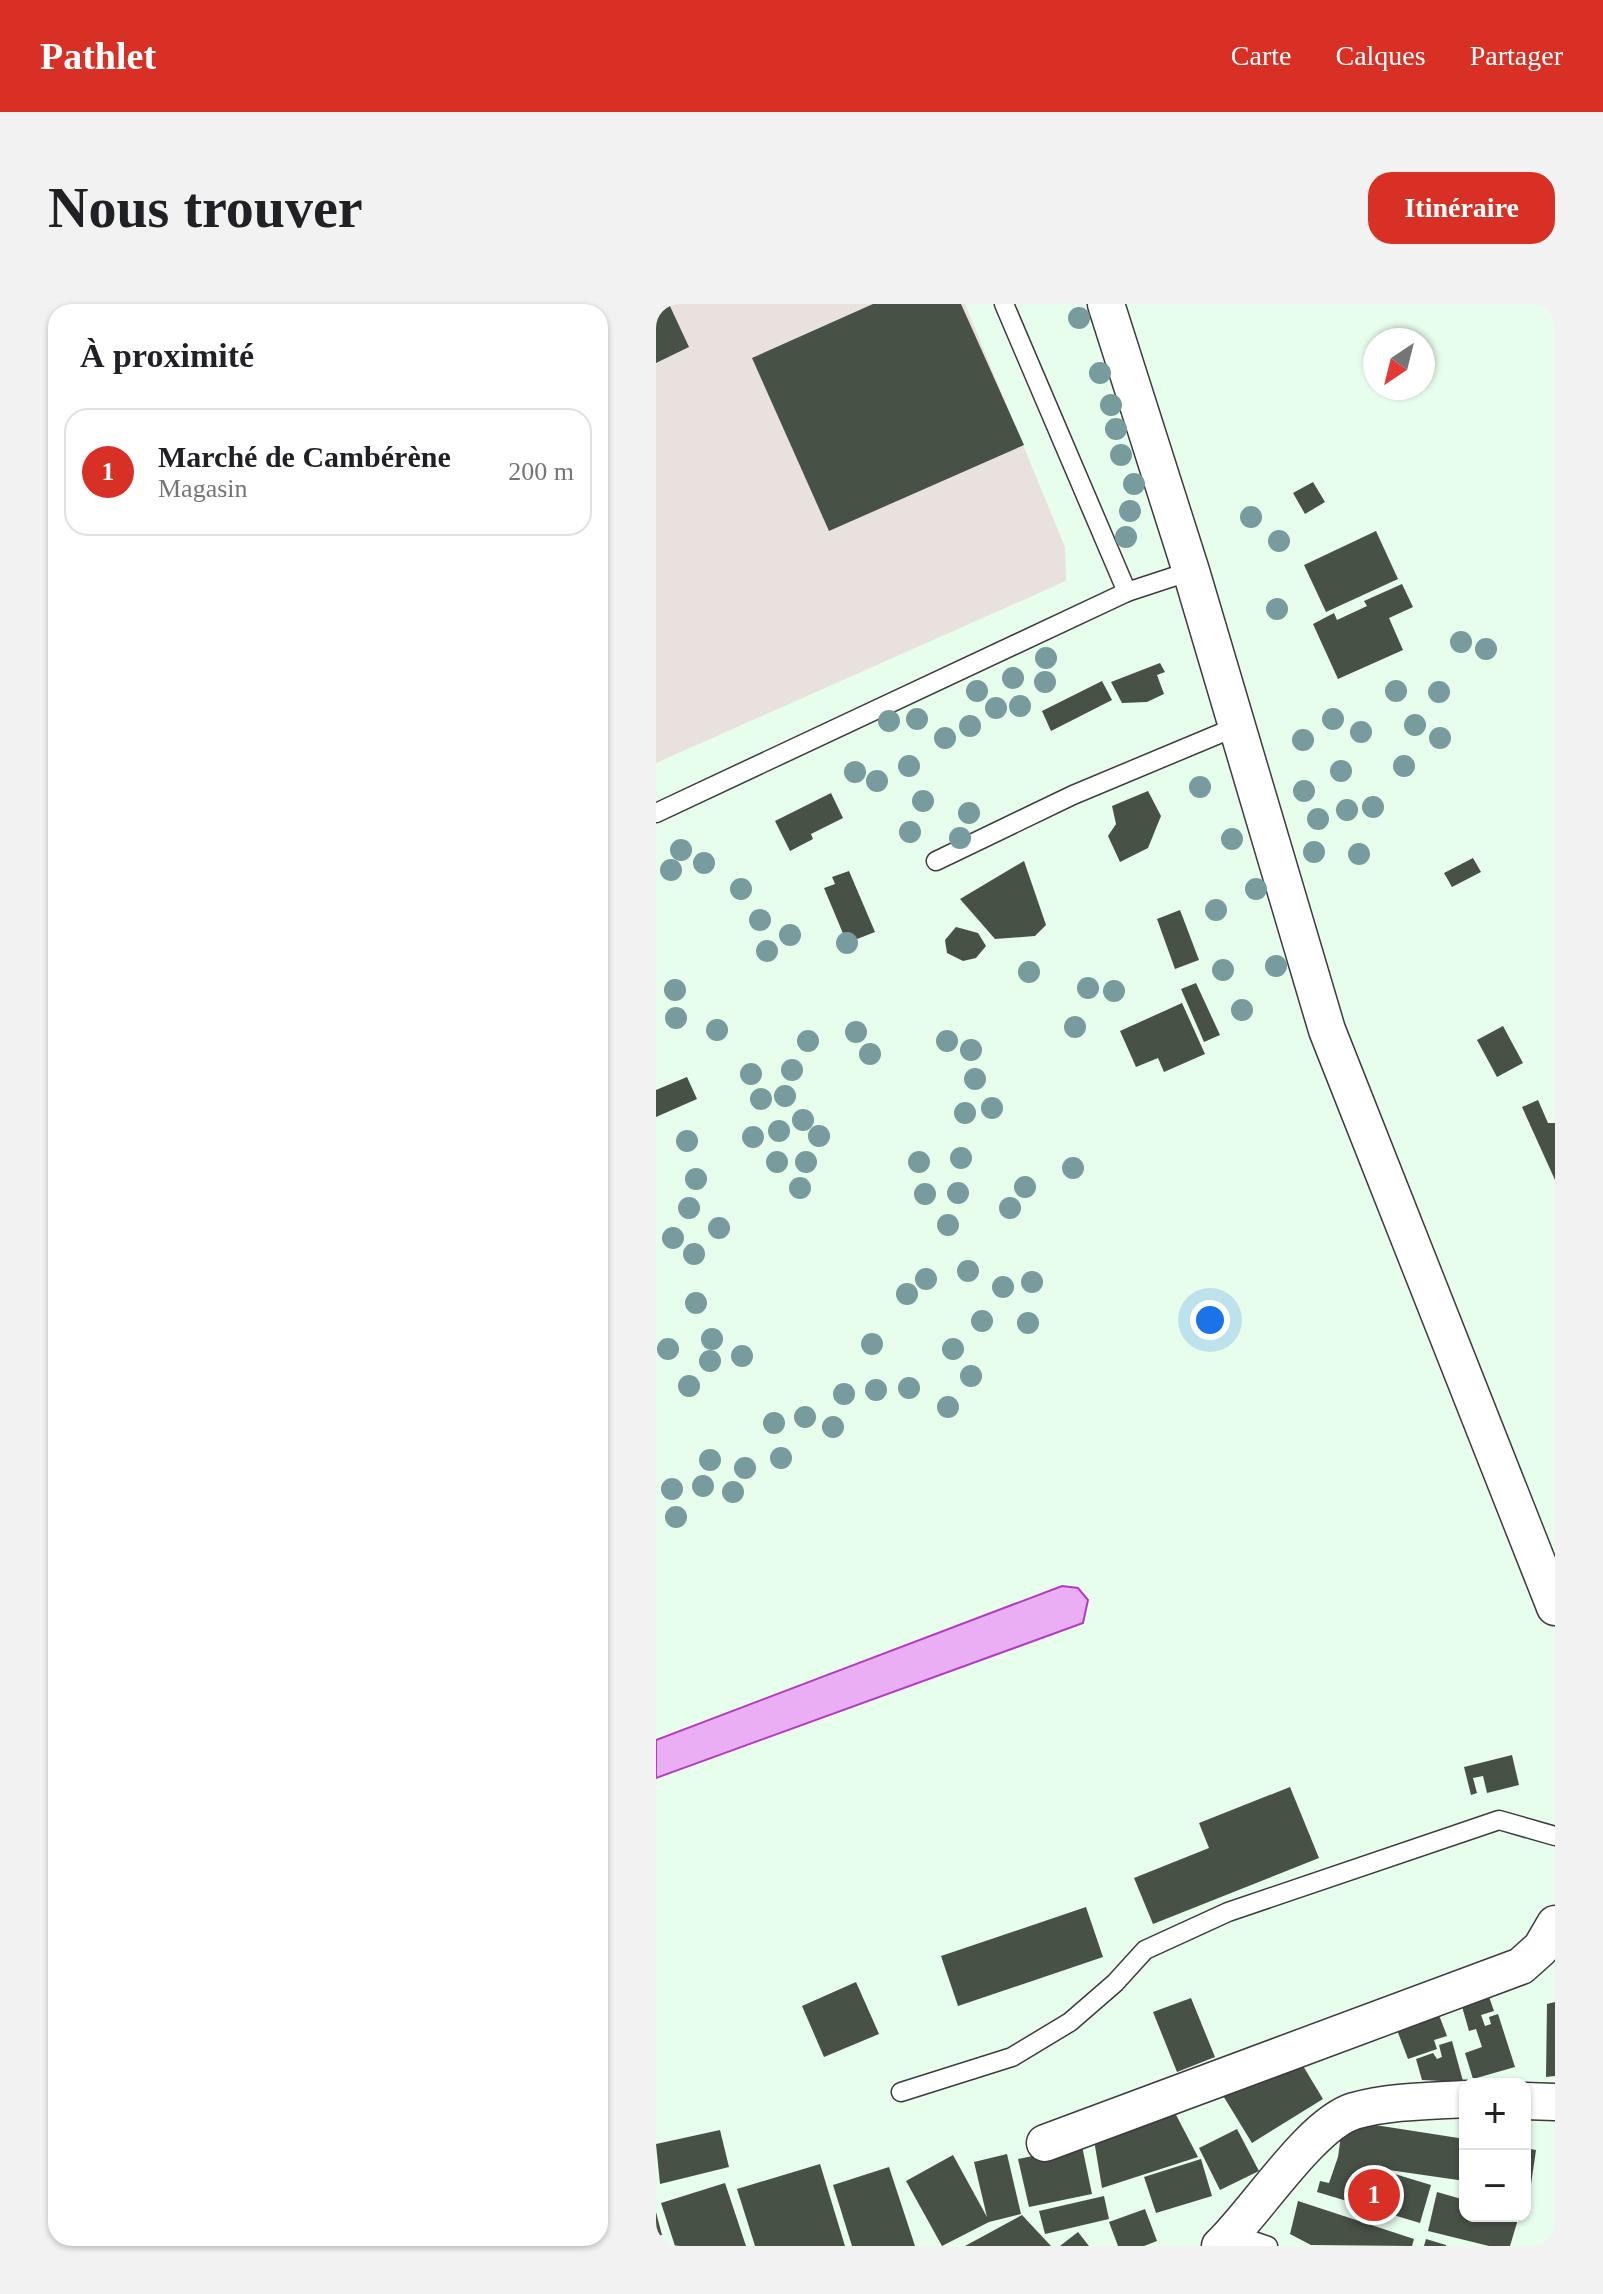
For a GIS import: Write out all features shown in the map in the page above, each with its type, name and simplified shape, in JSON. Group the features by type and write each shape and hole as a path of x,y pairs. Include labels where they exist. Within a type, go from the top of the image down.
{"street":[{"path":"1106,304 1191,571 1327,1030 1555,1607"},
{"path":"1045,2143 1521,1966 1550,1941"},
{"path":"1226,2240 1315,2138 1351,2112 1391,2104 1459,2099"},
{"path":"1531,2101 1555,2102"}],"lane":[{"path":"1004,304 1127,592"},
{"path":"656,813 1127,592 1191,571"},
{"path":"936,861 1073,795 1238,726"},
{"path":"901,2092 1012,2057 1070,2022 1145,1950 1228,1912 1499,1820 1555,1836"},
{"path":"1226,2240 1268,2246"}],"shaded area":[{"path":"656,304 965,304 1065,547 1066,581 656,763"},
{"path":"1062,1586 1078,1588 1088,1600 1083,1623 656,1778 656,1740"}],"building":[{"path":"656,304 669,304 689,347 656,363"},
{"path":"873,304 961,304 1024,445 829,531 752,358"},
{"path":"1313,482 1325,502 1305,514 1293,493"},
{"path":"1376,531 1398,579 1326,612 1304,565"},
{"path":"1402,584 1413,607 1389,618 1403,650 1338,679 1313,624 1334,613 1337,620 1367,606 1364,601"},
{"path":"1160,663 1165,672 1157,675 1164,694 1147,702 1122,703 1111,682"},
{"path":"1102,681 1112,700 1051,731 1042,711"},
{"path":"1148,791 1161,816 1148,848 1120,862 1108,836 1116,824 1112,806"},
{"path":"831,793 843,818 811,834 813,839 790,851 775,821"},
{"path":"1473,858 1481,872 1452,887 1444,873"},
{"path":"1024,861 1046,925 1035,936 995,939 960,899"},
{"path":"849,871 875,932 847,943 824,888 835,884 832,877"},
{"path":"1180,910 1199,960 1175,969 1157,919"},
{"path":"956,927 978,933 986,946 976,958 963,961 947,953 945,940"},
{"path":"1196,983 1220,1035 1204,1042 1181,989"},
{"path":"1182,1003 1205,1054 1164,1072 1158,1058 1136,1067 1120,1031"},
{"path":"1503,1026 1523,1063 1497,1077 1477,1040"},
{"path":"687,1077 697,1099 656,1117 656,1090"},
{"path":"1538,1100 1548,1123 1555,1123 1555,1180 1522,1107"},
{"path":"1512,1755 1519,1785 1487,1793 1483,1776 1473,1778 1477,1793 1471,1795 1464,1767"},
{"path":"1290,1787 1319,1858 1153,1924 1134,1878 1209,1848 1199,1823"},
{"path":"1086,1907 1103,1957 958,2006 941,1956"},
{"path":"856,1982 879,2034 824,2057 802,2006"},
{"path":"1488,1994 1494,2011 1481,2015 1485,2026 1491,2024 1489,2017 1498,2014 1515,2067 1473,2078 1465,2053 1482,2047 1476,2029 1469,2031 1461,2003"},
{"path":"1191,1998 1215,2057 1177,2072 1153,2012"},
{"path":"1555,2002 1555,2076 1546,2077 1547,2004"},
{"path":"1439,2015 1447,2036 1434,2040 1437,2049 1408,2059 1397,2030"},
{"path":"1452,2041 1462,2078 1459,2078 1459,2082 1444,2086 1441,2081 1422,2080 1416,2059 1433,2053 1437,2059 1442,2057 1439,2045"},
{"path":"1294,2051 1323,2099 1252,2143 1222,2094"},
{"path":"1173,2109 1198,2157 1102,2188 1094,2140"},
{"path":"1343,2120 1459,2138 1459,2180 1375,2168 1431,2185 1420,2223 1317,2192 1320,2181 1329,2183 1338,2157"},
{"path":"1237,2129 1259,2171 1220,2190 1199,2148"},
{"path":"720,2130 729,2167 660,2184 656,2144"},
{"path":"1082,2146 1092,2194 1029,2207 1018,2159"},
{"path":"1531,2149 1536,2150 1531,2184"},
{"path":"1007,2154 1021,2214 989,2222 942,2246 906,2181 953,2155 987,2217 974,2162"},
{"path":"1201,2159 1212,2196 1156,2213 1144,2177"},
{"path":"820,2164 845,2246 755,2246 737,2189"},
{"path":"889,2167 915,2246 852,2246 833,2185"},
{"path":"725,2183 746,2246 675,2246 661,2203"},
{"path":"1437,2192 1459,2198 1459,2222 1517,2222 1510,2246 1489,2246 1428,2231"},
{"path":"1104,2196 1109,2219 1045,2234 1039,2211"},
{"path":"1298,2201 1414,2239 1412,2246 1311,2245 1290,2234"},
{"path":"1145,2209 1157,2241 1144,2246 1118,2246 1109,2222"},
{"path":"656,2212 662,2235 656,2236"},
{"path":"1022,2215 1051,2246 965,2246"},
{"path":"1078,2232 1089,2246 1060,2246"},
{"path":"1426,2239 1446,2245 1446,2246 1424,2246"}],"place":[{"name":"Marché de Cambérène","path":"1374,2195"}]}
